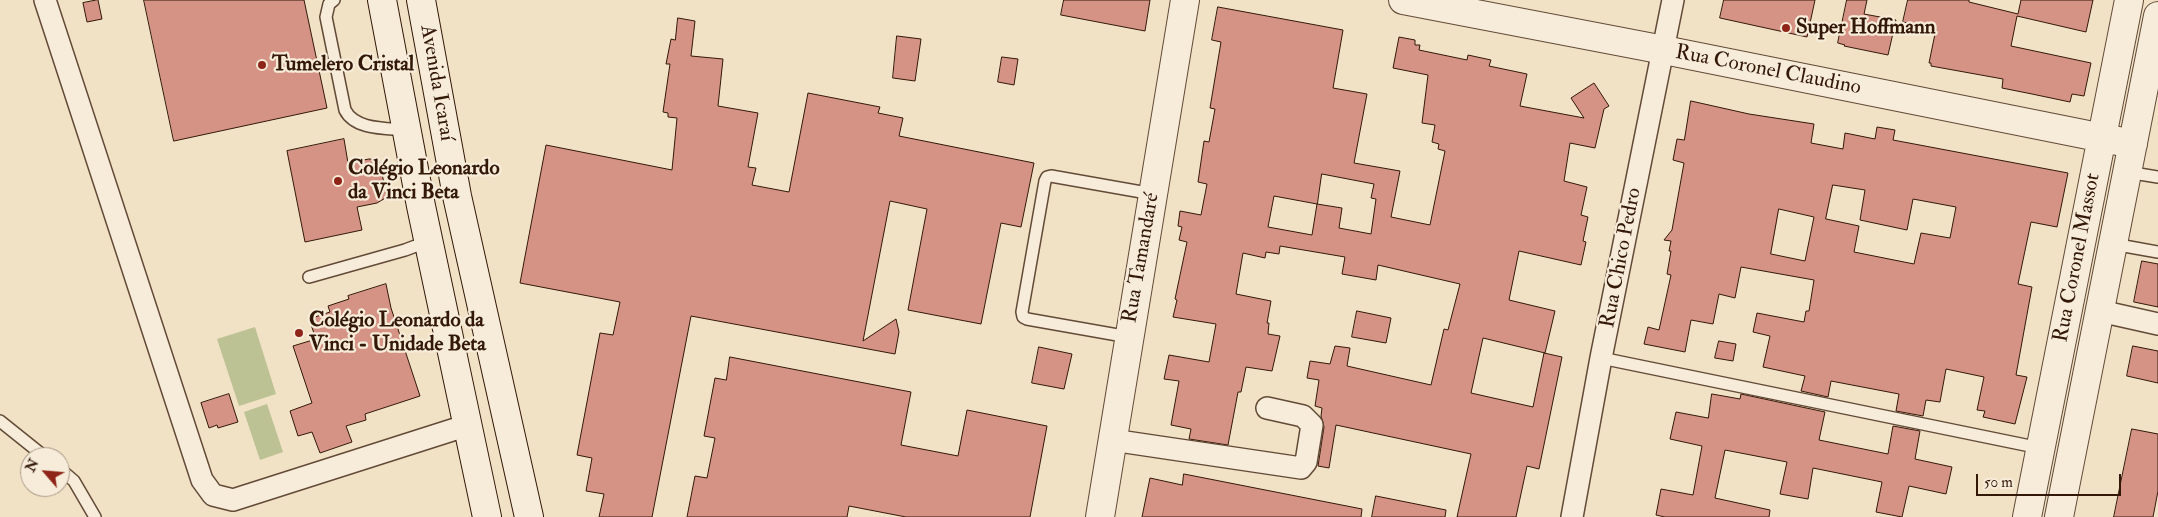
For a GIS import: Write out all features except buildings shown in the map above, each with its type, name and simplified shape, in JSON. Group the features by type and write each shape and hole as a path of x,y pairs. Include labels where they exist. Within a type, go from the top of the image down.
{"street":[{"path":"45,0 202,480 213,495 233,500 468,425"},
{"name":"Avenida Icaraí","path":"382,0 421,206 487,517"},
{"name":"Avenida Icaraí","path":"421,0 457,196 529,517"},
{"name":"Rua Tamandaré","path":"1100,517 1185,0"},
{"name":"Rua Coronel Claudino","path":"1408,0 2133,144"},
{"name":"Rua Chico Pedro","path":"1572,517 1601,358 1673,0"},
{"name":"Rua Coronel Massot","path":"2027,517 2130,0"},
{"name":"Rua Coronel Massot","path":"2059,517 2158,16"},
{"path":"421,206 457,196"},
{"path":"429,240 438,238 449,246 454,284 460,300 468,309 482,314"},
{"path":"2100,311 2158,324"},
{"path":"1112,440 1301,468 1306,462 1312,425 1303,416 1268,408"}],"lane":[{"path":"334,0 329,4 326,16 345,110 349,117 364,125 407,130"},
{"path":"2127,172 2158,177"},
{"path":"1129,336 1027,319 1023,317 1022,312 1047,178 1051,176 1153,194"},
{"path":"309,277 405,250 429,240"},
{"path":"2113,244 2158,252"},
{"path":"1601,358 2040,448"},
{"path":"0,421 32,447"},
{"path":"70,478 74,481 94,517"}],"green space":[{"path":"255,327 276,394 239,406 217,339"},
{"path":"267,404 283,452 260,460 244,412"}],"place":[{"name":"Super Hoffmann","path":"1786,28"},
{"name":"Tumelero Cristal","path":"262,65"},
{"name":"Colégio Leonardo da Vinci Beta","path":"338,181"},
{"name":"Colégio Leonardo da Vinci - Unidade Beta","path":"299,333"}]}
